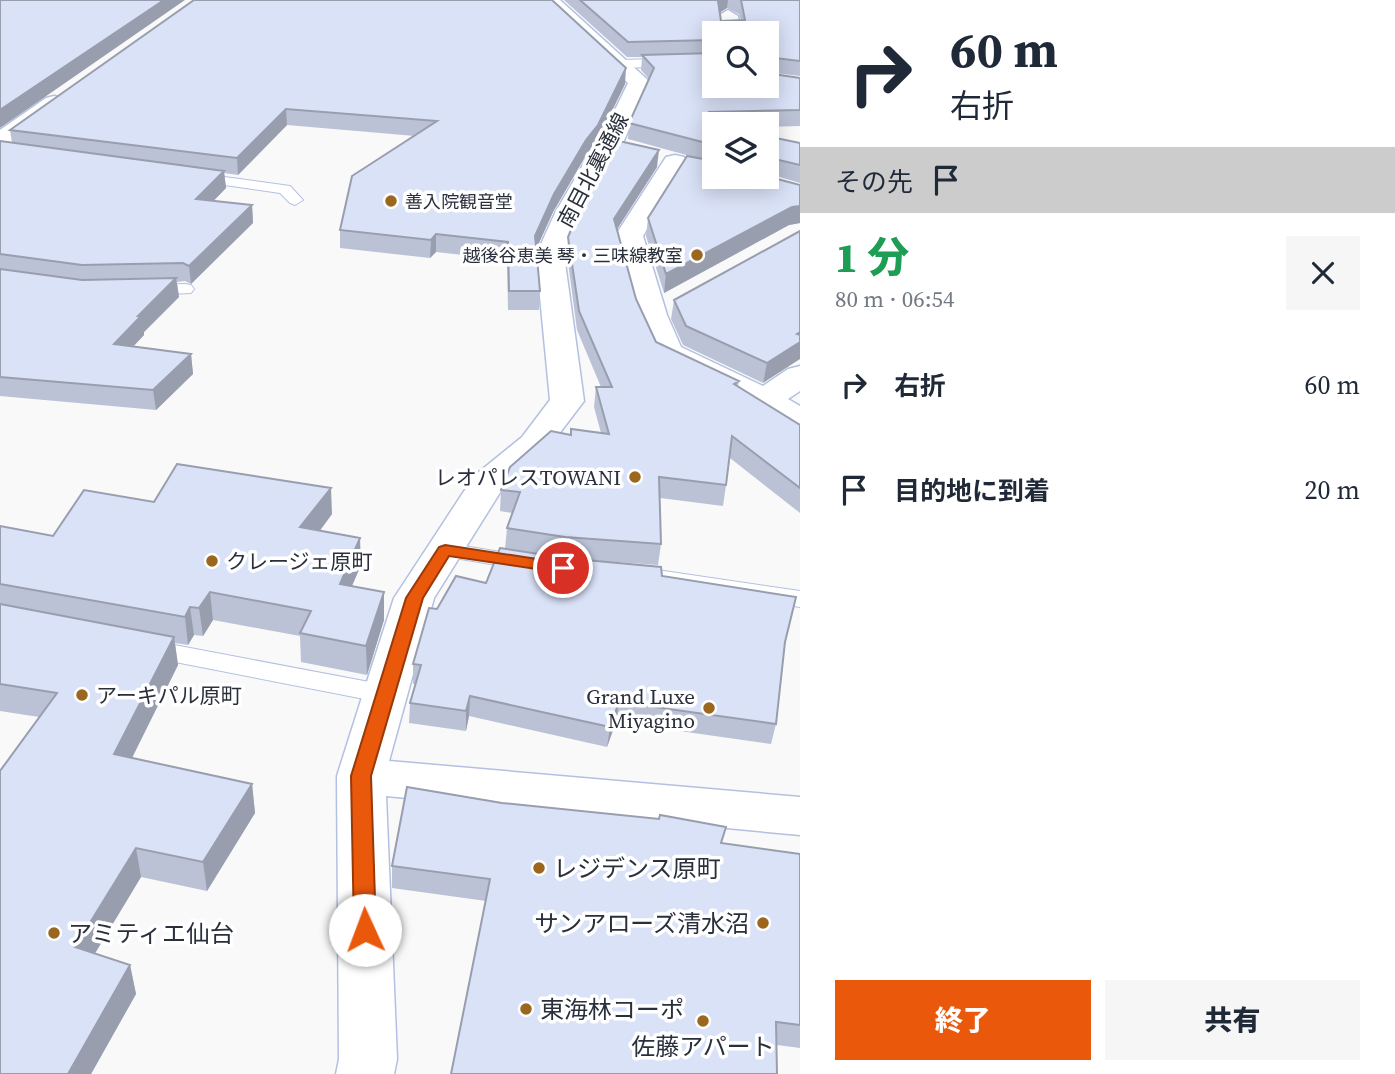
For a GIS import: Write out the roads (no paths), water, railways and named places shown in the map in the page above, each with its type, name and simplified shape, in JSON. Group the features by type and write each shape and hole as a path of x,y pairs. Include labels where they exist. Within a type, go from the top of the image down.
{"street":[{"name":"南目北裏通線","path":"365,1074 368,1059 361,776 414,598 486,484 534,444 567,401 550,255 568,213 599,158 654,156 639,82 562,15 549,0"},
{"path":"8,147 67,94"},
{"path":"654,156 629,236 664,308 667,353 765,398 800,421"},
{"path":"765,398 800,376"},
{"path":"361,776 800,816"}],"lane":[{"path":"621,64 702,61"},
{"path":"0,152 8,147"},
{"path":"177,175 285,189 295,200"},
{"path":"122,290 185,289"},
{"path":"445,550 550,566"},
{"path":"603,571 670,577 800,598"},
{"path":"124,645 385,694"}],"place":[{"name":"善入院観音堂","path":"391,201"},
{"name":"越後谷恵美 琴・三味線教室","path":"697,255"},
{"name":"レオパレスTOWANI","path":"635,477"},
{"name":"クレージェ原町","path":"212,561"},
{"name":"アーキパル原町","path":"82,695"},
{"name":"Grand Luxe Miyagino","path":"709,708"},
{"name":"レジデンス原町","path":"539,868"},
{"name":"サンアローズ清水沼","path":"763,923"},
{"name":"アミティエ仙台","path":"54,933"},
{"name":"東海林コーポ","path":"526,1009"},
{"name":"佐藤アパート","path":"703,1021"}]}
